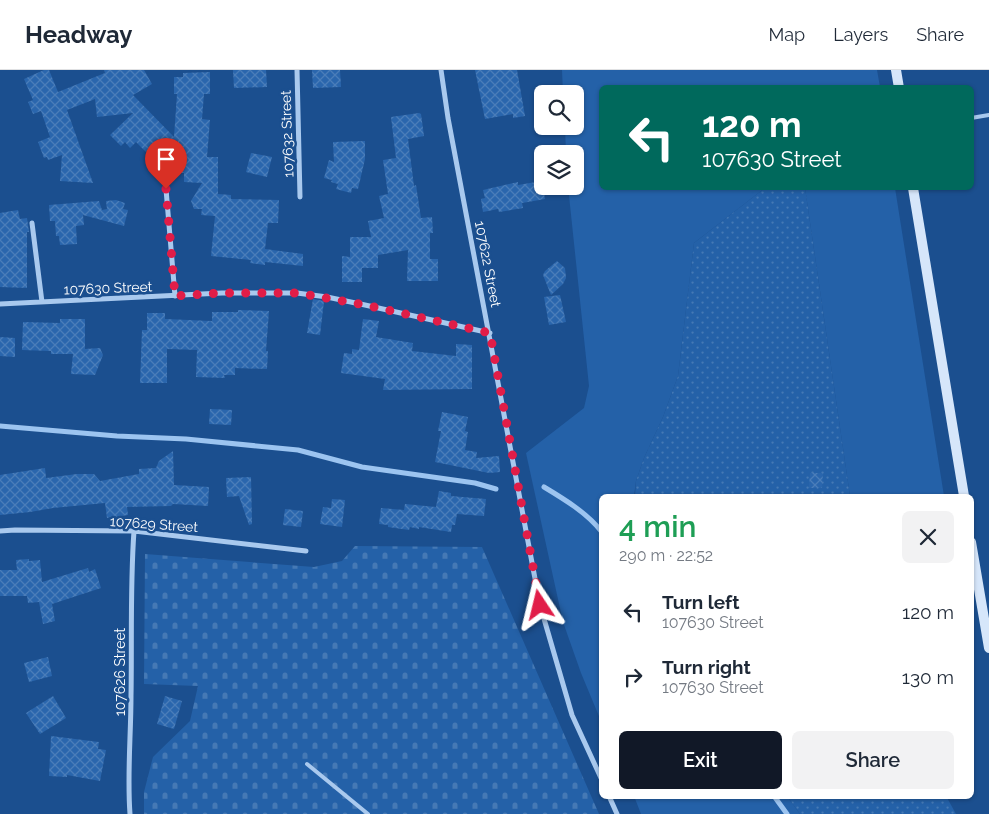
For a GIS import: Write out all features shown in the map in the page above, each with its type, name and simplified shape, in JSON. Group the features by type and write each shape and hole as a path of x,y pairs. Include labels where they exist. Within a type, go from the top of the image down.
{"main road":[{"path":"896,70 898,85"},
{"path":"913,190 964,494"},
{"path":"975,591 989,648"}],"street":[{"name":"107632 Street","path":"297,70 300,197"},
{"name":"107622 Street","path":"441,70 448,118 540,605 572,715 599,774"},
{"path":"166,189 175,296"},
{"path":"32,223 42,302"},
{"name":"107630 Street","path":"0,304 222,293 298,293 365,305 490,333"},
{"name":"107629 Street","path":"0,531 134,531 306,551"},
{"name":"107626 Street","path":"130,814 128,792 131,574 134,531"},
{"path":"610,799 617,814"}],"lane":[{"path":"974,117 989,114"},
{"path":"307,764 368,814"}],"green space":[{"path":"562,70 877,70 880,85 599,85 599,190 762,190 694,243 678,376 663,417 644,458 636,481 634,494 599,494 599,716 563,622 526,453 584,408 589,386 569,195 584,195 584,145 566,145 565,135 584,135 584,85 563,85"},
{"path":"762,190 805,190 850,494 635,494 636,481 644,458 663,417 678,376 694,243"},
{"path":"805,190 895,190 944,494 850,494"},
{"path":"355,546 482,547 599,814 144,814 144,792 153,757 190,721 198,686 144,684 145,554 314,567 342,561"},
{"path":"635,799 789,799 800,814 641,814"},
{"path":"789,799 948,799 956,814 800,814"}],"building":[{"path":"44,70 49,70 58,92 105,73 104,70 144,70 152,84 133,95 174,137 177,94 174,94 174,77 183,77 183,73 210,72 210,94 204,94 202,119 210,120 207,157 218,157 218,194 231,195 231,199 279,200 278,223 268,223 265,249 303,254 303,266 265,262 265,265 250,263 251,260 211,256 215,216 201,215 202,209 194,209 191,201 202,183 184,182 184,173 177,173 178,141 159,139 146,152 136,142 130,148 125,142 121,146 110,135 133,113 97,117 95,99 67,110 93,183 60,181 62,155 48,160 47,157 44,158 38,142 50,137 41,111 33,114 28,102 33,100 24,79"},
{"path":"233,70 266,70 267,87 234,88"},
{"path":"312,70 340,70 341,87 313,88"},
{"path":"475,70 517,70 525,116 513,118 513,114 485,119"},
{"path":"421,114 424,136 408,139 414,186 416,185 421,218 432,217 433,233 430,233 430,259 438,259 438,281 407,281 408,250 378,255 378,268 362,268 362,282 342,282 342,256 350,257 350,237 371,237 368,221 384,218 379,196 388,194 383,160 396,158 391,117"},
{"path":"365,141 365,159 358,189 352,188 351,193 336,189 338,184 324,178 329,160 334,162 333,142"},
{"path":"251,153 272,157 267,177 246,172"},
{"path":"518,182 518,185 534,182 534,195 544,195 545,199 522,203 523,208 499,212 498,209 483,212 481,199 485,198 483,190"},
{"path":"116,200 125,203 123,209 128,210 124,226 83,215 84,225 76,226 77,244 60,245 59,236 56,236 55,221 50,221 49,205 99,201 102,210 107,209 106,201"},
{"path":"18,210 20,219 27,218 29,232 27,232 27,288 0,287 0,213"},
{"path":"557,261 565,268 566,278 563,284 551,295 543,275"},
{"path":"560,295 566,322 549,325 544,297"},
{"path":"313,299 324,301 320,335 307,333"},
{"path":"238,310 269,311 266,351 268,351 267,369 235,368 235,375 224,375 225,378 196,377 197,350 167,349 167,383 140,383 142,330 147,330 147,313 165,313 165,319 212,321 212,312 238,312"},
{"path":"60,319 85,319 85,349 100,348 103,355 95,375 71,374 73,354 51,354 51,351 22,350 23,322 60,323"},
{"path":"363,319 379,321 376,337 413,343 412,351 456,356 456,344 472,345 472,389 383,390 385,379 341,373 344,353 352,354 352,349 359,350"},
{"path":"0,337 15,338 15,357 0,356"},
{"path":"210,409 232,410 231,425 209,424"},
{"path":"442,412 468,417 465,431 468,432 465,450 477,452 476,458 499,456 500,472 489,473 435,462 441,431 438,431"},
{"path":"173,451 174,485 209,487 208,506 173,504 171,506 127,507 128,515 107,518 105,503 0,515 0,475 45,468 46,478 94,474 100,481 139,474 139,469 156,468 159,461"},
{"path":"810,473 823,473 822,488 809,488"},
{"path":"251,477 252,524 249,525 239,496 227,497 226,478"},
{"path":"439,491 451,493 451,496 486,499 484,516 457,514 455,525 452,525 451,532 419,527 419,529 410,527 409,530 379,524 381,508 404,510 405,504 436,507"},
{"path":"332,499 345,500 342,527 320,524 323,507 331,508"},
{"path":"285,509 303,511 301,527 283,525"},
{"path":"29,559 29,561 40,560 42,582 88,568 89,572 95,569 101,588 52,604 55,621 43,624 39,602 28,603 27,596 0,596 0,570 17,570 16,560"},
{"path":"48,657 52,676 29,682 24,663"},
{"path":"53,696 66,718 40,734 26,713"},
{"path":"165,696 182,701 174,729 157,724"},
{"path":"51,736 99,742 98,749 106,750 100,781 67,775 67,777 49,776"}],"waterway":[{"path":"0,426 117,436 186,439 298,450 362,467 475,483 496,489"},
{"path":"544,487 582,512 599,529"},
{"path":"776,799 787,814"}],"route":[{"path":"166,189 175,296 253,292 298,293 327,297 490,333 540,605"}]}
